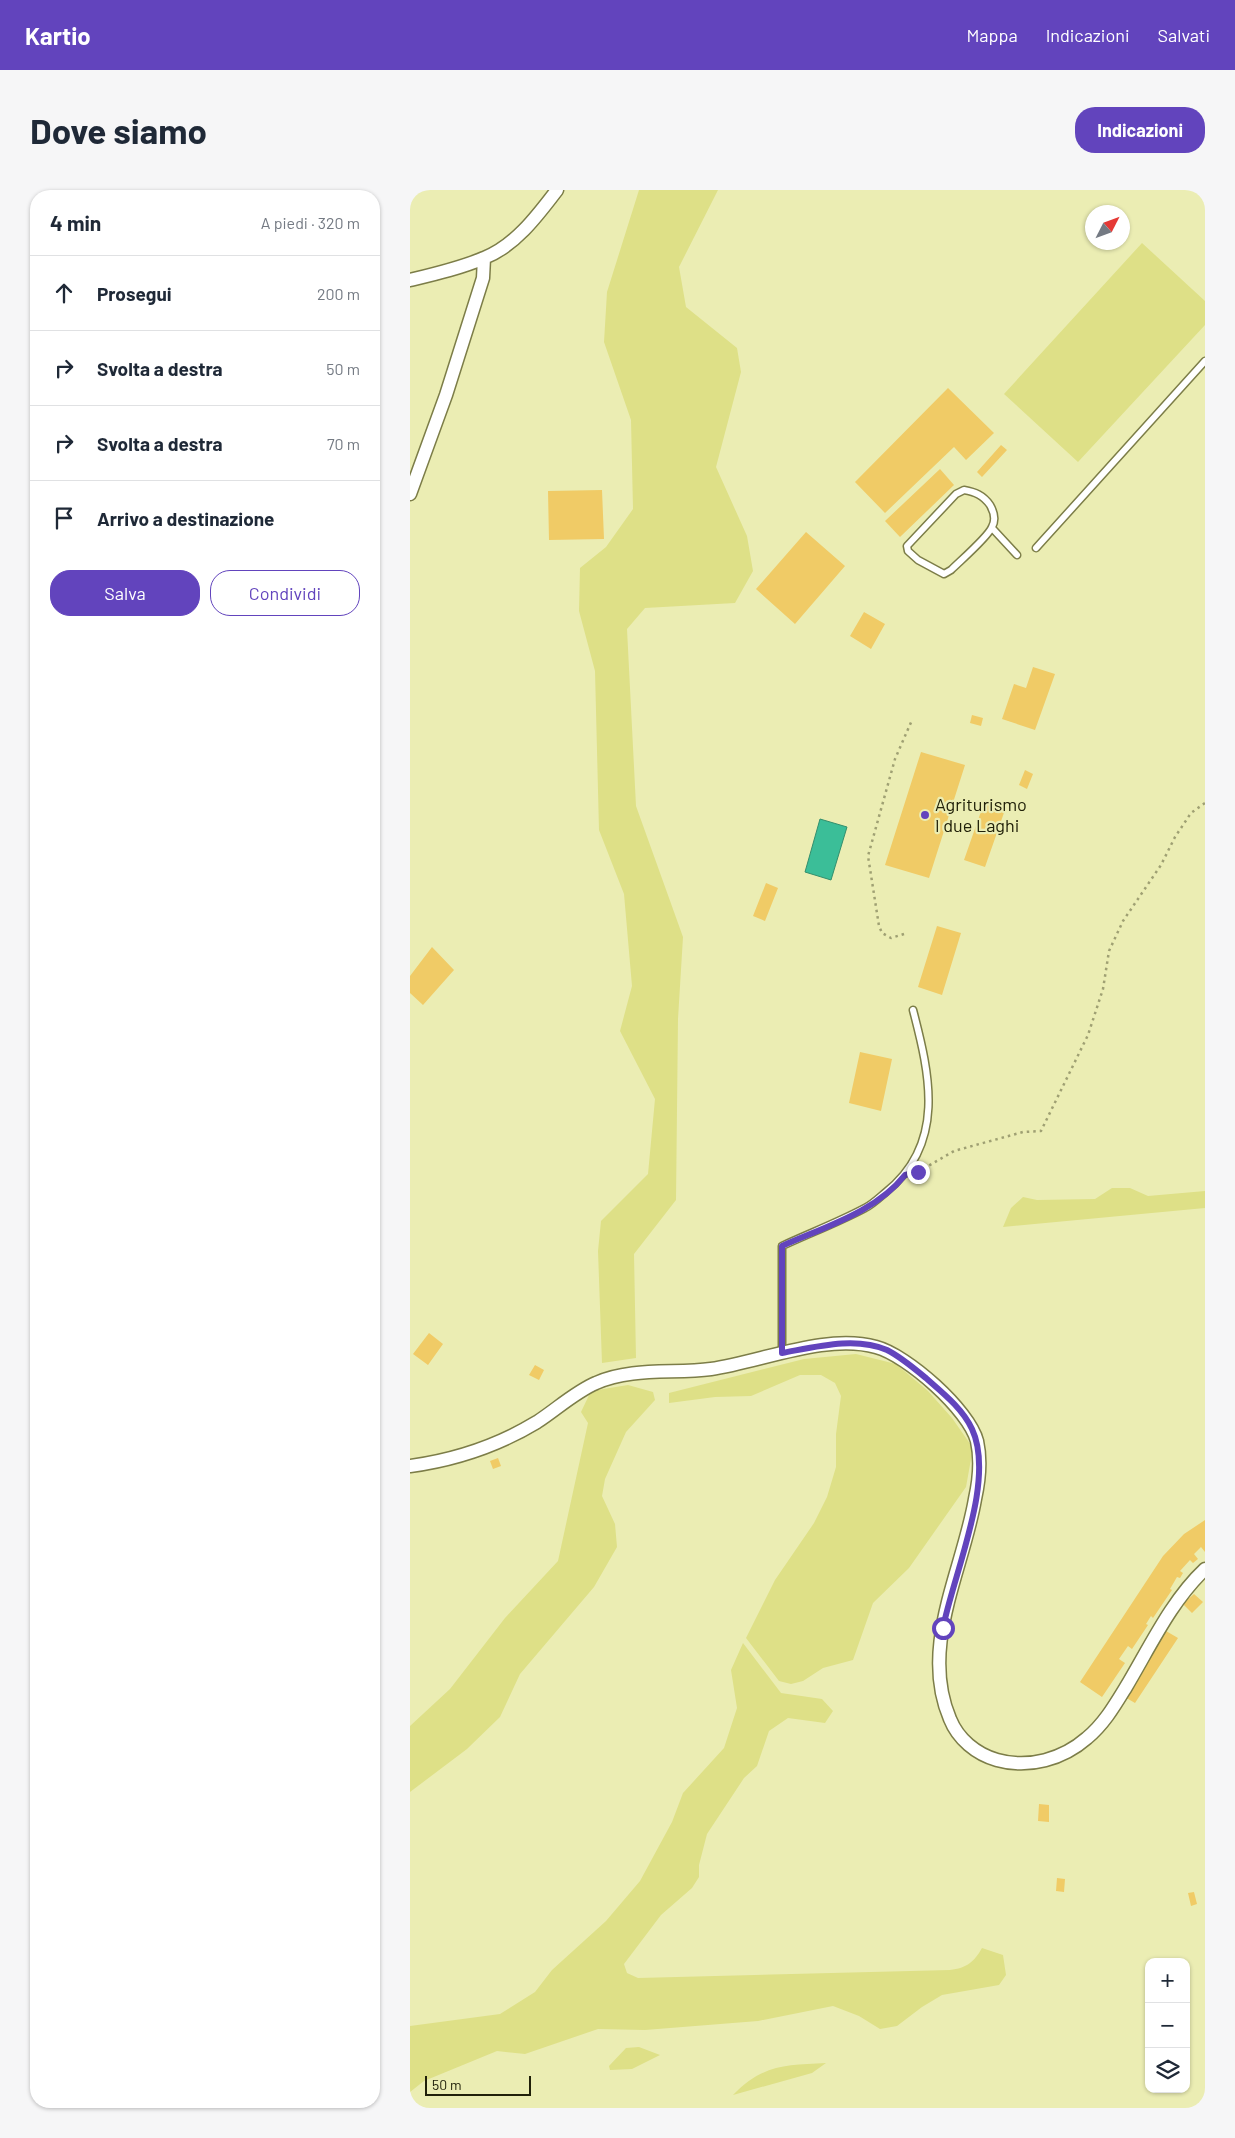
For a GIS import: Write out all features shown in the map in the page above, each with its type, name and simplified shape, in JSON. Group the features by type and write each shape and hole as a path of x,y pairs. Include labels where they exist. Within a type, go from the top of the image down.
{"street":[{"path":"410,280 484,258 516,236 539,214 558,190"},
{"path":"410,494 449,386 483,278 484,258"},
{"path":"410,1466 456,1458 515,1434 583,1390 603,1380 625,1375 714,1369 782,1353 841,1344 864,1344 888,1351 932,1384 959,1409 972,1429 978,1450 977,1491 944,1620 939,1680 944,1705 953,1726 968,1745 995,1759 1013,1762 1045,1760 1067,1752 1090,1736 1114,1706 1183,1594 1205,1570"}],"lane":[{"path":"1036,548 1205,362"},
{"path":"964,490 976,492 991,506 995,516 992,528 951,570 944,574 918,560 908,551 907,546 911,541 956,494 964,490"},
{"path":"992,528 1017,555"},
{"path":"782,1353 782,1246 867,1207 900,1181 914,1163 925,1138 929,1084 913,1010"}],"path":[{"path":"904,934 891,938 882,933 879,926 868,856 895,759 912,720"},
{"path":"905,1175 918,1172 954,1151 1023,1132 1040,1132 1088,1035 1103,989 1109,951 1123,921 1191,813 1205,803"}],"shaded area":[{"path":"639,190 718,190 679,267 686,307 737,348 741,372 716,467 747,536 753,571 735,603 645,608 627,629 636,806 683,937 678,1019 676,1200 634,1254 636,1358 602,1363 598,1251 601,1221 648,1174 655,1099 620,1031 632,986 624,894 599,830 595,671 579,611 580,568 606,547 633,509 631,420 604,342 607,292"},
{"path":"1142,243 1205,301 1205,325 1078,462 1004,394"},
{"path":"820,819 847,827 831,880 805,872"},
{"path":"1112,1188 1130,1188 1148,1196 1205,1191 1205,1208 1003,1227 1011,1208 1023,1197 1037,1200 1095,1199"},
{"path":"856,1354 896,1364 928,1391 952,1418 973,1448 966,1487 909,1568 873,1603 853,1660 823,1668 803,1681 791,1684 779,1681 746,1638 775,1580 814,1523 827,1497 836,1467 836,1434 841,1396 835,1383 821,1375 800,1375 751,1396 715,1397 669,1403 669,1393 804,1359"},
{"path":"628,1385 653,1392 655,1400 626,1432 605,1479 602,1496 615,1524 617,1547 594,1587 520,1674 500,1717 467,1749 410,1792 410,1726 450,1689 505,1618 558,1561 588,1423 581,1412 591,1391"},
{"path":"743,1643 781,1693 822,1699 833,1711 825,1723 788,1718 769,1731 757,1766 744,1778 707,1834 699,1865 699,1877 692,1888 661,1915 624,1964 627,1973 638,1978 950,1970 969,1964 982,1948 1003,1955 1006,1975 999,1985 942,1995 897,2026 880,2029 859,2016 833,2006 758,2021 645,2030 598,2029 525,2054 497,2051 424,2081 410,2092 410,2026 500,2014 535,1992 552,1970 606,1921 640,1881 672,1822 683,1793 724,1748 737,1708 731,1670"},
{"path":"639,2047 660,2055 632,2069 610,2070 609,2066 626,2048"},
{"path":"826,2063 812,2073 733,2095 755,2077 776,2068 799,2064"}],"building":[{"path":"948,388 994,433 966,460 954,447 885,513 855,482"},
{"path":"1001,445 1007,450 982,477 977,472"},
{"path":"940,469 954,485 900,537 885,521"},
{"path":"602,490 604,539 549,540 548,491"},
{"path":"806,532 845,566 795,624 756,589"},
{"path":"864,612 885,624 871,649 850,636"},
{"path":"1033,667 1055,674 1035,730 1002,719 1014,684 1026,688"},
{"path":"972,715 983,718 981,726 970,723"},
{"name":"Agriturismo I due Laghi","path":"921,752 965,765 929,878 885,865"},
{"path":"1025,770 1033,774 1027,789 1019,785"},
{"path":"985,800 1006,807 985,867 964,860"},
{"path":"766,883 778,888 765,921 753,916"},
{"path":"937,926 961,933 942,995 918,987"},
{"path":"432,947 454,970 423,1005 410,993 410,976"},
{"path":"860,1052 892,1059 881,1111 849,1103"},
{"path":"429,1333 443,1344 428,1365 413,1354"},
{"path":"535,1365 544,1370 539,1380 529,1375"},
{"path":"498,1458 501,1466 493,1469 490,1461"},
{"path":"1205,1520 1205,1552 1201,1547 1194,1554 1198,1559 1193,1563 1190,1560 1180,1571 1183,1573 1180,1578 1177,1577 1170,1589 1172,1590 1153,1618 1151,1616 1146,1624 1148,1625 1132,1649 1128,1646 1119,1659 1125,1663 1102,1697 1080,1682 1163,1556 1184,1534"},
{"path":"1194,1594 1203,1602 1192,1613 1183,1604"},
{"path":"1166,1631 1178,1638 1135,1703 1123,1696"},
{"path":"1039,1804 1049,1805 1049,1822 1038,1821"},
{"path":"1057,1878 1065,1879 1064,1892 1056,1891"},
{"path":"1194,1892 1197,1904 1191,1906 1188,1893"}],"place":[{"name":"Agriturismo I due Laghi","path":"925,815"}],"route":[{"path":"918,1172 905,1175 867,1207 782,1246 782,1353 841,1344 864,1344 880,1348 899,1357 921,1374 959,1409 969,1423 975,1436 978,1450 977,1491 974,1510 943,1628"}]}
